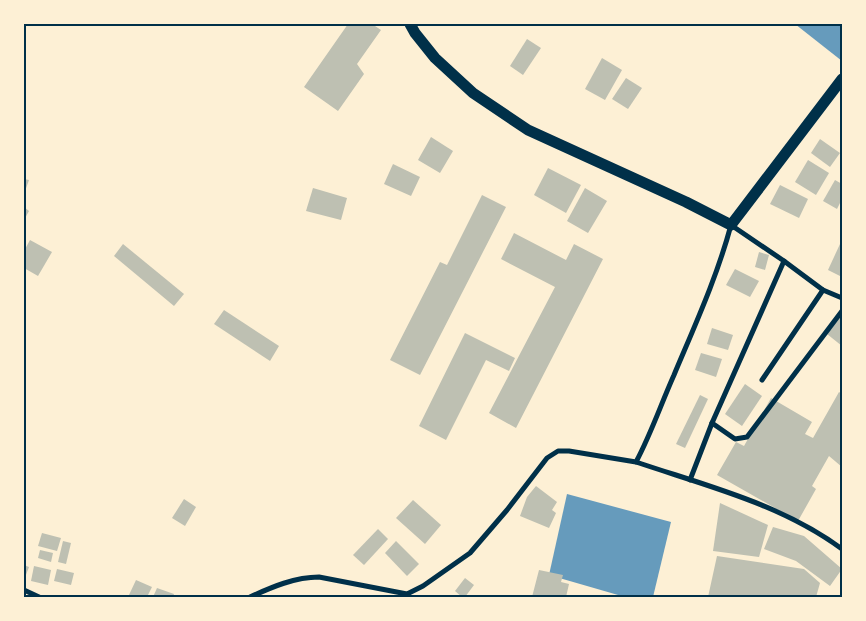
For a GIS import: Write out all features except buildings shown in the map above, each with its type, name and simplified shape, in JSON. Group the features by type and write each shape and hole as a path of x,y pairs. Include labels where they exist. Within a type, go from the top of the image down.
{"main road":[{"path":"410,24 435,58 473,94 528,130 686,202 731,225 842,79"}],"street":[{"path":"636,462 650,435 706,300 722,260 731,225 823,290 842,298"},
{"path":"690,480 712,423 784,262"},
{"path":"762,380 823,290"},
{"path":"712,423 735,439 746,436 842,311"},
{"path":"250,597 270,588 305,577 319,577 406,596 470,553 507,510 547,458 558,451 569,451 636,462 724,490 774,510 821,533 842,549"},
{"path":"24,590 39,597"}],"water":[{"path":"795,24 842,24 842,61"},
{"path":"567,494 671,522 653,597 625,597 549,575"}]}
